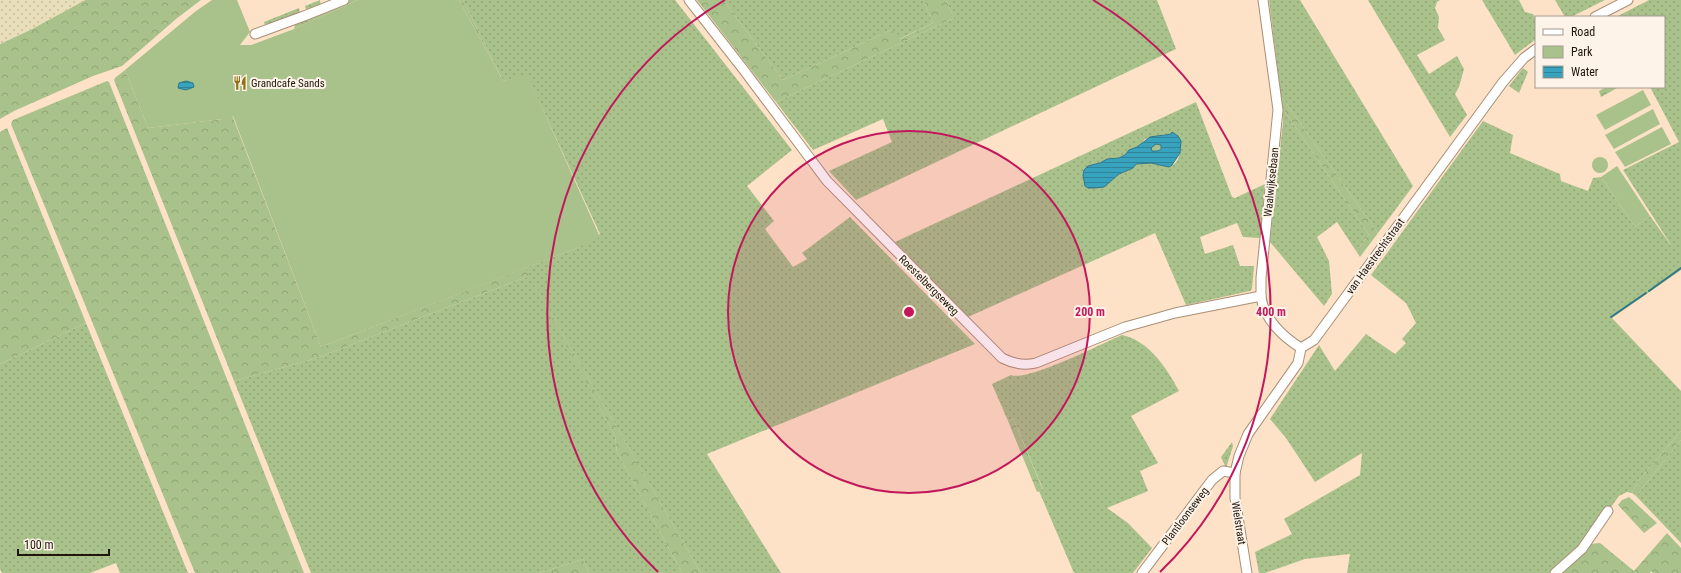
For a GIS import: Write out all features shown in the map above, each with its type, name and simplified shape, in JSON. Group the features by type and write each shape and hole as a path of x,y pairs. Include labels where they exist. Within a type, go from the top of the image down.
{"street":[{"path":"255,34 344,0"},
{"name":"Roestelbergseweg","path":"689,0 827,181 995,352 1006,360 1025,365 1036,363 1125,327 1175,313 1261,296"},
{"name":"Waalwijksebaan","path":"1263,0 1278,110 1261,278 1261,296 1268,315 1277,329 1301,348"},
{"path":"1597,16 1628,0"},
{"name":"van Haestrechtstraat","path":"1301,348 1314,340 1503,82 1524,58 1535,50"},
{"path":"1235,473 1239,456 1248,434 1298,363 1301,348"},
{"name":"Plantloonseweg","path":"1142,573 1212,480 1223,471 1235,473"},
{"name":"Wielstraat","path":"1235,473 1236,512 1247,573"},
{"path":"1555,573 1582,549 1608,512"}],"green space":[{"path":"85,0 201,0 176,19 122,66 93,76 14,111 0,119 0,44 32,29"},
{"path":"212,0 237,0 250,32 240,45 251,45 294,29 358,0 459,0 503,81 527,74 600,237 577,248 321,347 233,116 223,119 148,128 125,70 196,11"},
{"path":"320,0 321,8 309,12 306,9 305,6"},
{"path":"349,0 358,0 294,29 295,25 299,21"},
{"path":"459,0 463,0 503,81"},
{"path":"463,0 675,0 792,150 747,186 774,221 765,229 793,267 807,259 802,253 850,217 975,344 707,454 781,573 701,573 534,284 615,436 617,452 682,573 589,573 583,559 539,573 311,573 234,381 317,358 529,276 525,268 577,248 600,234 527,75 503,81"},
{"path":"697,0 723,0 783,80 891,30 896,31 900,39 933,23 923,0 946,0 954,18 776,102"},
{"path":"723,0 923,0 933,23 899,39 894,31 891,30 783,80"},
{"path":"946,0 1157,0 1176,49 856,200 829,171 892,142 883,119 813,150 776,102 954,18"},
{"path":"1269,0 1300,0 1413,186 1378,233 1281,96"},
{"path":"1368,0 1440,0 1437,2 1435,8 1439,17 1438,28 1445,40 1417,55 1429,74 1457,56 1464,69 1459,87 1455,94 1467,115 1450,137"},
{"path":"1482,0 1519,0 1525,12 1533,14 1535,18 1535,40 1515,55"},
{"path":"1555,0 1605,0 1573,16 1564,16"},
{"path":"1649,0 1681,0 1681,270 1612,318 1681,391 1681,431 1638,481 1632,493 1627,492 1619,496 1581,548 1552,573 1347,573 1350,554 1305,559 1265,573 1259,573 1255,552 1292,534 1284,519 1360,475 1362,453 1315,482 1286,438 1270,419 1319,345 1335,371 1366,334 1395,354 1406,343 1402,339 1416,323 1406,303 1371,275 1483,121 1513,135 1510,153 1560,174 1561,181 1588,191 1593,178 1601,177 1635,227 1650,216 1673,248 1623,170 1679,142 1651,88 1665,88 1665,16 1618,16"},
{"path":"299,8 300,15 269,26 265,25 264,22"},
{"path":"1523,68 1528,72 1519,93 1509,86"},
{"path":"125,70 148,128 223,119 232,115 321,347 525,268 701,573 682,573 617,452 615,436 529,276 317,358 234,381 114,80"},
{"path":"107,81 109,82 304,573 195,573 11,124 13,120"},
{"path":"1604,88 1617,88 1601,97 1599,91"},
{"path":"1643,90 1651,105 1605,130 1596,115"},
{"path":"1281,96 1378,233 1360,257 1356,251 1369,235 1283,109"},
{"path":"1196,102 1232,197 1235,198 1265,184 1260,238 1243,237 1237,223 1200,237 1205,254 1233,245 1240,266 1254,266 1252,289 1250,291 1186,305 1155,233 968,317 895,242","holes":["1171,134 1181,147 1175,164 1136,164 1133,168 1119,174 1108,183 1098,164 1107,159 1119,158 1125,155 1129,150 1137,148 1145,139"]},
{"path":"1283,109 1369,235 1356,251 1337,222 1317,237 1329,261 1332,294 1324,306 1270,242 1283,122"},
{"path":"1653,109 1660,124 1614,149 1605,135"},
{"path":"1662,127 1671,144 1625,167 1615,152"},
{"path":"7,128 86,323 0,364 0,132"},
{"path":"1156,144 1161,145 1161,148 1158,151 1152,151 1150,148"},
{"path":"1597,157 1603,157 1608,162 1606,171 1603,173 1597,173 1592,168 1592,162"},
{"path":"1617,166 1650,216 1635,227 1601,177"},
{"path":"86,323 188,573 120,573 116,563 90,573 2,573 0,569 0,364"},
{"path":"1122,335 1140,343 1156,356 1169,373 1179,391 1131,416 1158,463 1140,471 1148,491 1107,508 1128,523 1152,548 1133,573 1074,573 1039,491 1043,489 1013,418 1008,421 992,384 1011,375 1020,376 1048,368"},
{"path":"1013,418 1043,490 1037,492 1008,421"},
{"path":"1681,431 1681,440 1636,496 1632,493 1638,481"},
{"path":"1681,440 1681,543 1636,496"},
{"path":"1232,442 1233,446 1226,468 1221,457"},
{"path":"1629,497 1657,523 1644,533 1618,505 1622,500"},
{"path":"1667,533 1681,548 1681,573 1653,573 1651,571 1650,573 1562,573 1590,544 1600,543 1634,571"},
{"path":"583,559 589,573 539,573"}],"sand":[{"path":"0,0 85,0 32,29 0,44"}],"water":[{"path":"186,81 193,83 194,87 186,90 178,88 179,83"},
{"path":"1172,132 1178,136 1181,141 1180,153 1169,167 1151,163 1136,164 1133,168 1119,174 1104,187 1088,188 1085,186 1083,175 1084,170 1088,166 1100,163 1107,159 1119,158 1150,137 1171,134","holes":["1156,144 1161,145 1161,149 1158,151 1152,151 1151,148"]}],"waterway":[{"path":"1649,291 1681,268"},
{"path":"1611,317 1646,293"}],"place":[{"name":"Grandcafe Sands","path":"240,83"}]}
